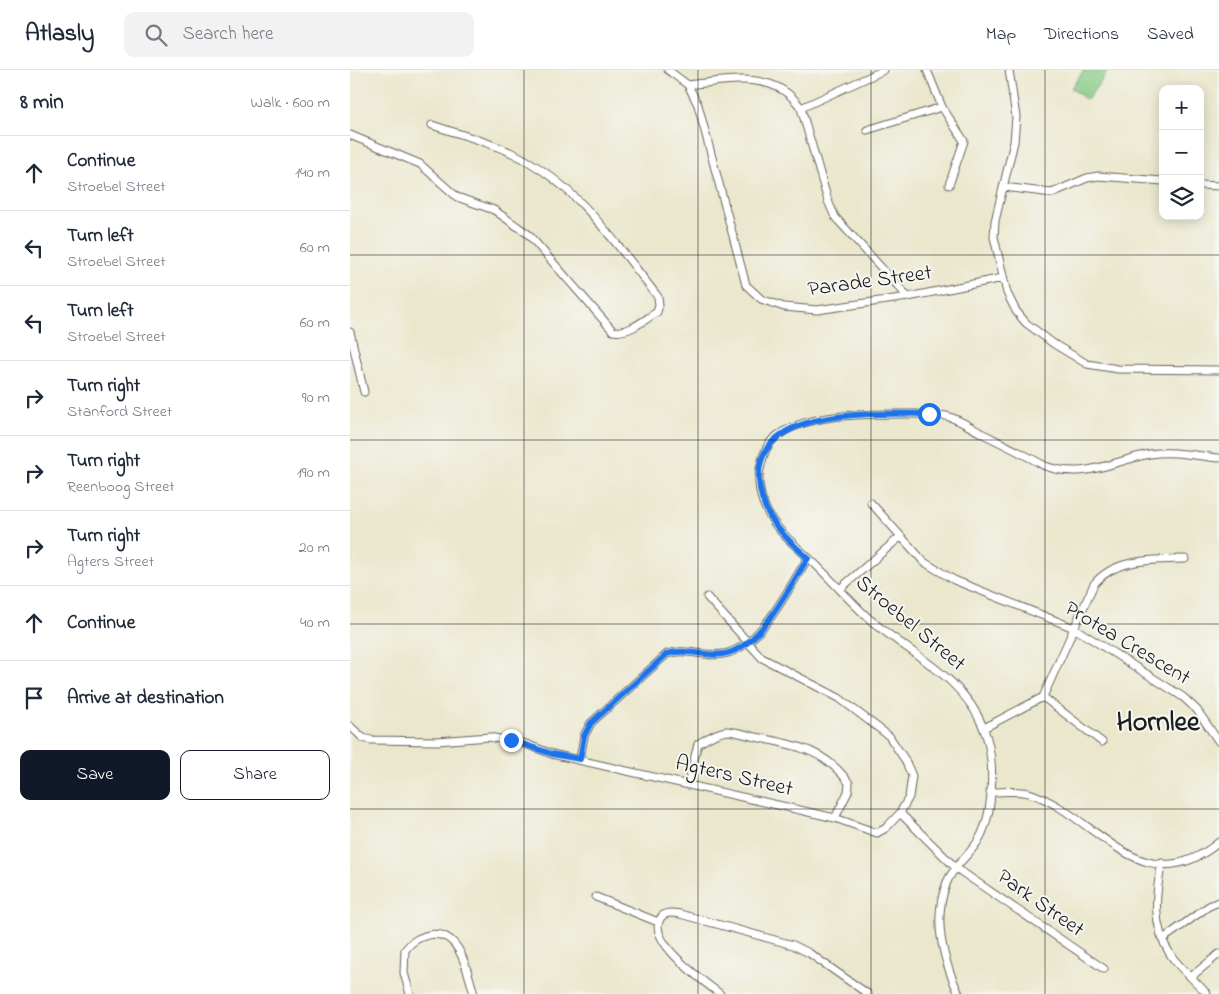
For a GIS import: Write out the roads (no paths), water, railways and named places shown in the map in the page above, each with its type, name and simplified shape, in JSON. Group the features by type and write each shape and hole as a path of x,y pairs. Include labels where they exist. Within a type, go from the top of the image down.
{"street":[{"path":"668,70 688,85 755,77 768,79 793,94 801,108 828,201 835,217 908,297"},
{"path":"801,108 884,70"},
{"path":"927,70 942,107 964,141 949,185"},
{"path":"1010,70 1016,117 1014,142 995,221 994,237 1007,293 1016,311 1026,323 1074,358 1086,364 1118,369 1219,370"},
{"name":"Parade Street","path":"688,85 698,105 746,285 752,293 761,299 784,307 817,310 908,297 1003,278"},
{"path":"867,130 942,107"},
{"path":"350,135 420,164 457,197 494,210 528,234 613,331 620,333 657,312 660,304 658,297 571,192 545,172 512,153 432,125"},
{"path":"1004,187 1052,193 1087,178 1098,176 1159,181"},
{"path":"1204,185 1219,186"},
{"path":"350,332 364,392"},
{"name":"Stroebel Street","path":"959,994 948,971 940,934 943,896 947,881 982,834 987,819 990,792 989,748 984,728 966,695 944,675 872,622 840,588 782,535 771,519 760,492 759,473 764,452 773,440 802,423 871,414 944,416 1002,442 1045,466 1069,472 1087,472 1152,454 1219,458"},
{"name":"Protea Crescent","path":"871,503 924,562 954,580 1074,628 1182,697 1197,710 1219,742"},
{"path":"840,588 900,537"},
{"path":"580,759 584,736 591,723 667,654 678,650 728,653 747,642 761,630 808,558"},
{"path":"984,728 1043,697 1094,584 1103,573 1118,566 1149,560 1184,559"},
{"path":"707,597 762,658 775,667 838,698 889,736 905,760 912,776 909,797 900,813"},
{"path":"1043,697 1102,742"},
{"name":"Agters Street","path":"350,726 363,738 371,740 437,742 489,737 518,742 552,754 835,818 877,833 886,828 900,813"},
{"path":"688,784 698,744 715,734 728,731 801,746 818,754 842,774 849,783 848,792 835,818"},
{"path":"990,792 1028,793 1046,801 1130,856 1151,863 1178,864 1208,851 1219,842"},
{"name":"Park Street","path":"900,813 956,868 1104,969"},
{"path":"1162,863 1156,894 1159,932 1170,954 1207,994"},
{"path":"596,897 658,922"},
{"path":"1163,939 1209,906 1219,902"},
{"path":"720,994 682,963 663,944 658,922 668,912 792,945 809,953 868,994"},
{"path":"410,994 404,973 405,950 414,940 432,934 443,936 456,945 464,961 474,994"},
{"path":"1192,976 1219,954"}],"district":[{"name":"Hornlee","path":"1158,723"}]}
